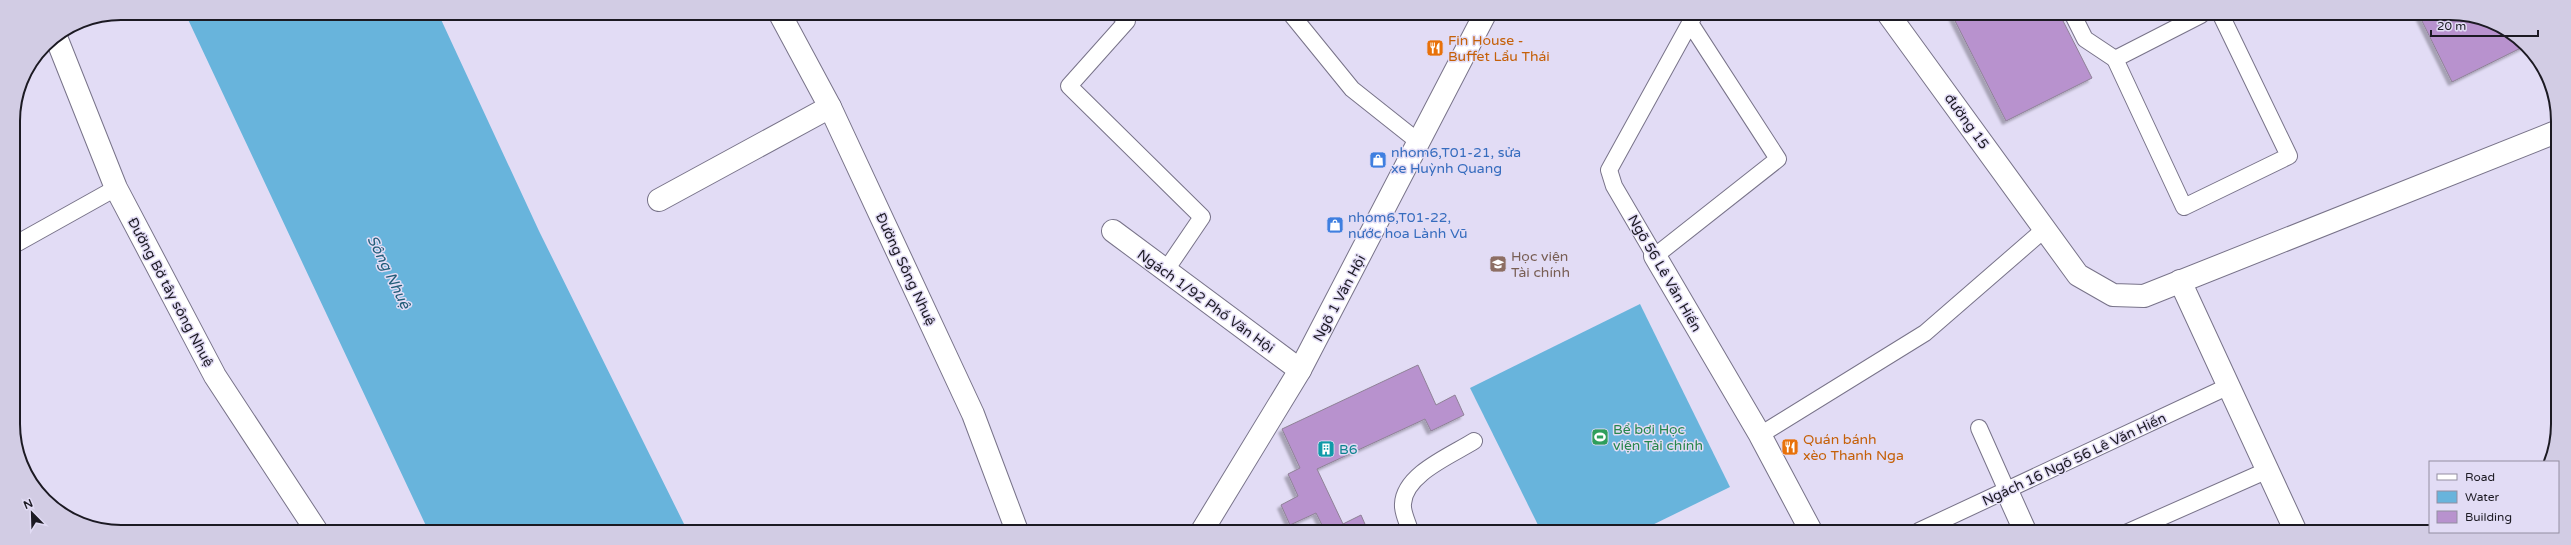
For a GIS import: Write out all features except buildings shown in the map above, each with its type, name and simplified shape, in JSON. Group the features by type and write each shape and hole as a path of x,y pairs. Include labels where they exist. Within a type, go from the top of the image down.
{"street":[{"name":"Đường Sông Nhuệ","path":"783,20 830,107 973,414 1015,525"},
{"name":"Ngõ 1 Văn Hội","path":"1206,525 1300,370 1420,143 1482,20"},
{"name":"đường 15","path":"1893,20 2046,228 2078,275 2113,295 2144,296 2551,134"},
{"name":"Đường Bờ tây sông Nhuệ","path":"58,42 116,188 215,376 313,525"},
{"path":"659,200 830,107"},
{"name":"Ngách 1/92 Phố Văn Hội","path":"1112,231 1300,370"},
{"name":"Ngõ 56 Lê Văn Hiến","path":"1655,256 1760,435 1808,525"},
{"path":"2180,281 2293,525"},
{"path":"2007,491 2022,525"}],"lane":[{"path":"1127,20 1128,21 1069,86 1202,217 1166,270"},
{"path":"1296,20 1352,89 1420,143"},
{"name":"Ngõ 56 Lê Văn Hiến","path":"1655,256 1614,186 1609,170 1692,20"},
{"path":"1655,256 1778,159 1694,20"},
{"path":"2075,20 2085,39 2115,59 2184,207 2289,156 2223,20"},
{"path":"2115,59 2191,20"},
{"path":"20,242 116,188"},
{"path":"1760,435 1925,333 2046,228"},
{"name":"Ngách 16 Ngõ 56 Lê Văn Hiến","path":"1932,525 2229,386"},
{"path":"1980,428 2007,491"},
{"path":"1408,525 1402,505 1407,487 1425,470 1474,441"},
{"path":"2144,525 2268,470"}],"water":[{"name":"Sông Nhuệ","path":"188,20 441,20 539,231 685,525 426,525"},
{"name":"Bể bơi Học viện Tài chính","path":"1640,304 1730,487 1652,525 1538,525 1470,388"}],"place":[{"name":"Fin House - Buffet Lẩu Thái","path":"1435,48"},
{"name":"nhom6,T01-21, sửa xe Huỳnh Quang","path":"1378,160"},
{"name":"nhom6,T01-22, nước hoa Lành Vũ","path":"1335,225"},
{"name":"Học viện Tài chính","path":"1498,264"},
{"name":"Bể bơi Học viện Tài chính","path":"1600,437"},
{"name":"Quán bánh xèo Thanh Nga","path":"1790,447"},
{"name":"B6","path":"1326,449"}]}
